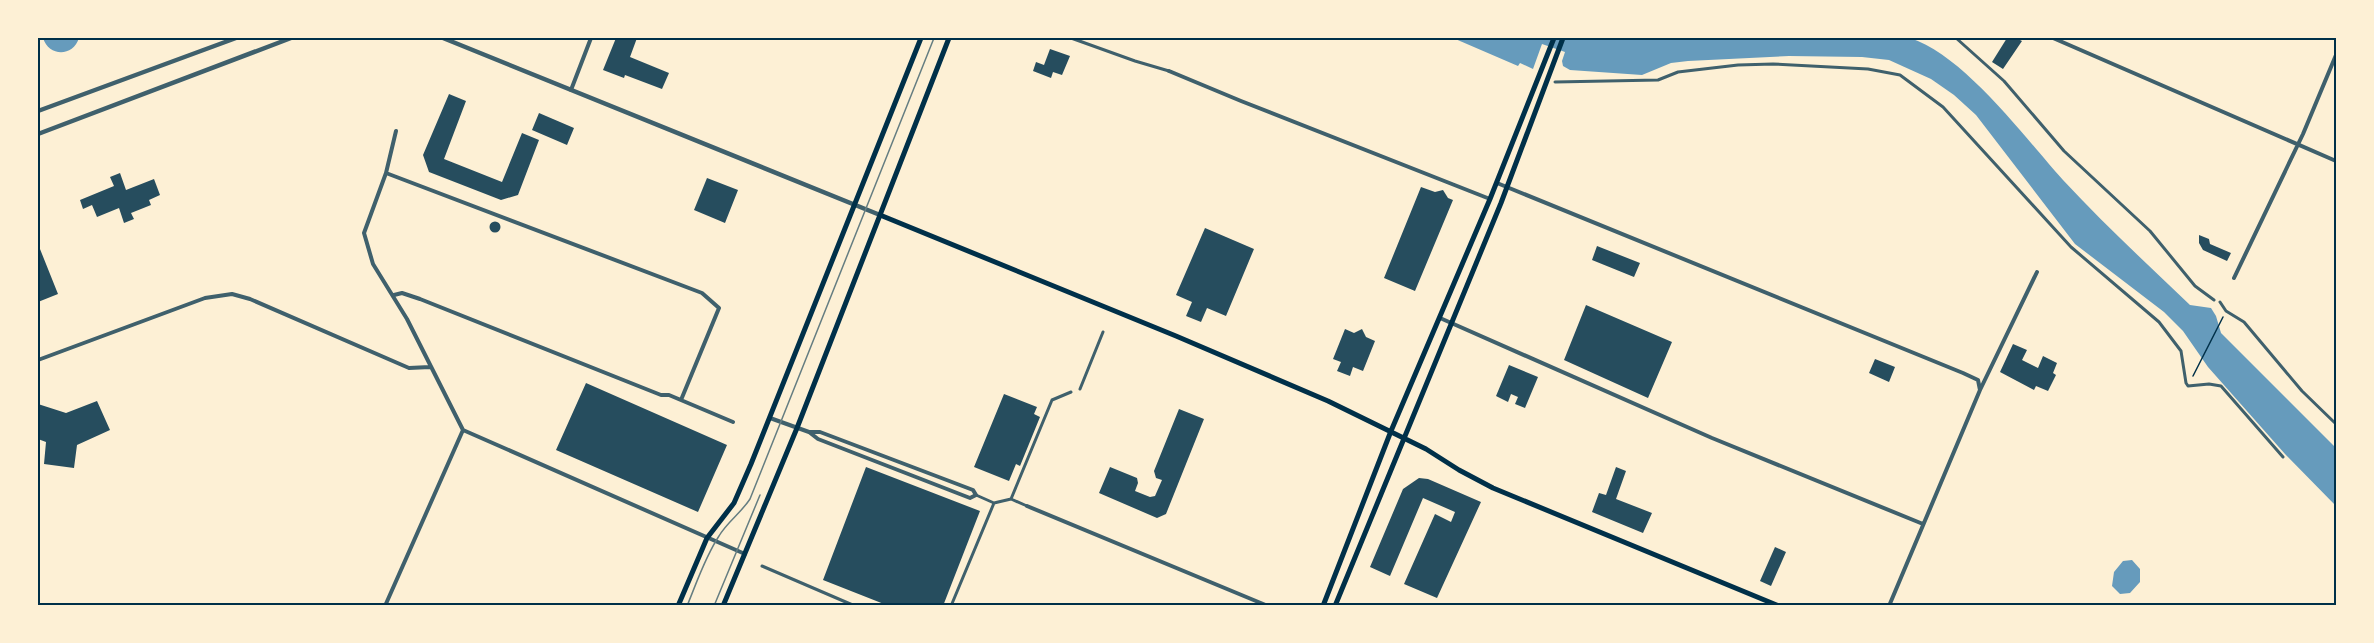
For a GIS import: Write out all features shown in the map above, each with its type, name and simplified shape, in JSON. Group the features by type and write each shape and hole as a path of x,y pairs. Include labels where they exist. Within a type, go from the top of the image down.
{"main road":[{"path":"678,606 706,538 734,502 771,418 921,38"},
{"path":"723,606 797,428 950,38"},
{"path":"1323,606 1391,431 1497,183 1554,38"},
{"path":"1335,606 1507,187 1563,38"},
{"path":"880,215 1329,401 1391,431 1492,488 1779,606"}],"street":[{"path":"38,111 236,38"},
{"path":"38,134 291,38"},
{"path":"443,38 880,215"},
{"path":"571,90 591,38"},
{"path":"1071,38 1169,71 1490,199"},
{"path":"1956,38 2004,81 2064,151 2150,231 2195,286 2214,300"},
{"path":"2053,38 2337,161"},
{"path":"2234,278 2337,55"},
{"path":"1555,82 1605,79 1658,80 1678,72 1738,65 1856,69 1900,75 1943,107 2071,247 2159,322 2181,351 2188,386 2209,384 2221,386 2283,457"},
{"path":"396,131 386,173 364,233 373,264 394,295 463,430 745,554"},
{"path":"386,173 702,293 719,308 681,400"},
{"path":"1497,183 1963,373 1978,380 1980,390"},
{"path":"1889,606 1980,390 2037,272"},
{"path":"394,295 402,293 420,299 733,422"},
{"path":"38,360 168,310 205,298 232,294 250,299 409,368 430,367"},
{"path":"2220,302 2226,310 2244,322 2302,391 2337,424"},
{"path":"1440,318 1712,438 1923,524"},
{"path":"1080,389 1102,332"},
{"path":"1011,499 1052,400 1071,392"},
{"path":"771,418 809,432 820,432 973,490 976,495 994,503 1011,499 1268,606"},
{"path":"385,606 463,430"},
{"path":"809,432 818,439 970,498 976,495"},
{"path":"951,606 994,503"},
{"path":"762,567 855,606"}],"path":[{"path":"2193,376 2226,310"}],"water":[{"path":"43,38 79,38 72,49 61,52 50,49"},
{"path":"1453,38 1910,38 1931,47 1972,79 2078,196 2190,305 2211,308 2221,333 2336,448 2336,506 2285,454 2208,367 2183,331 2164,312 2075,244 1976,115 1954,95 1931,79 1889,60 1862,57 1789,56 1688,61 1671,63 1642,75 1570,70 1563,66 1565,52 1542,44 1533,69 1520,63 1518,66"},
{"path":"2132,560 2140,569 2140,582 2130,593 2120,594 2112,586 2114,572 2123,561"}],"building":[{"path":"616,38 637,38 630,57 669,73 662,89 625,75 624,78 603,70"},
{"path":"2007,38 2022,41 2003,69 1992,62"},
{"path":"1050,49 1070,56 1062,75 1053,72 1051,78 1033,71 1036,62 1044,65"},
{"path":"449,94 466,101 444,159 502,182 522,133 539,140 518,195 501,200 429,172 423,155"},
{"path":"539,113 574,128 567,145 532,130"},
{"path":"120,173 126,190 154,179 160,195 149,200 151,205 131,213 134,219 124,223 119,208 97,217 92,205 83,209 80,200 114,186 110,177"},
{"path":"707,178 738,190 725,223 694,210"},
{"path":"1421,187 1435,192 1443,190 1448,198 1453,200 1415,291 1384,278"},
{"path":"495,221 501,227 495,233 489,227"},
{"path":"1205,228 1254,249 1226,316 1207,308 1201,322 1186,316 1192,302 1176,295"},
{"path":"2199,235 2209,239 2210,244 2231,253 2227,261 2203,250 2199,243"},
{"path":"38,244 58,294 38,302"},
{"path":"1597,246 1640,263 1634,277 1592,260"},
{"path":"1586,305 1672,342 1648,398 1564,360"},
{"path":"1345,329 1354,333 1362,329 1366,337 1375,341 1363,371 1353,367 1350,376 1337,371 1341,362 1333,359"},
{"path":"2013,344 2027,350 2022,360 2038,368 2043,356 2057,363 2053,373 2056,375 2048,391 2036,386 2034,390 2000,372"},
{"path":"1875,359 1895,367 1889,382 1869,373"},
{"path":"1509,365 1538,377 1525,408 1515,404 1518,397 1511,394 1508,402 1496,396"},
{"path":"586,383 727,445 698,512 556,450"},
{"path":"1004,394 1037,407 1034,414 1040,417 1020,466 1016,464 1009,481 974,467"},
{"path":"97,401 110,430 77,445 74,468 44,464 46,442 38,439 38,404 66,413"},
{"path":"1179,409 1204,419 1166,514 1157,518 1099,493 1110,467 1137,478 1135,491 1150,497 1155,496 1162,480 1156,478 1154,471"},
{"path":"866,467 980,511 943,606 889,606 823,580"},
{"path":"1616,467 1626,471 1616,499 1652,513 1643,533 1592,512 1599,493 1606,495"},
{"path":"1419,478 1428,479 1481,502 1437,598 1404,584 1435,514 1451,522 1455,512 1423,498 1390,576 1370,567 1403,489"},
{"path":"1775,547 1786,552 1771,586 1760,581"}],"tram line":[{"path":"687,606 714,544 722,531 750,499 934,38"},
{"path":"714,606 760,495"}]}
